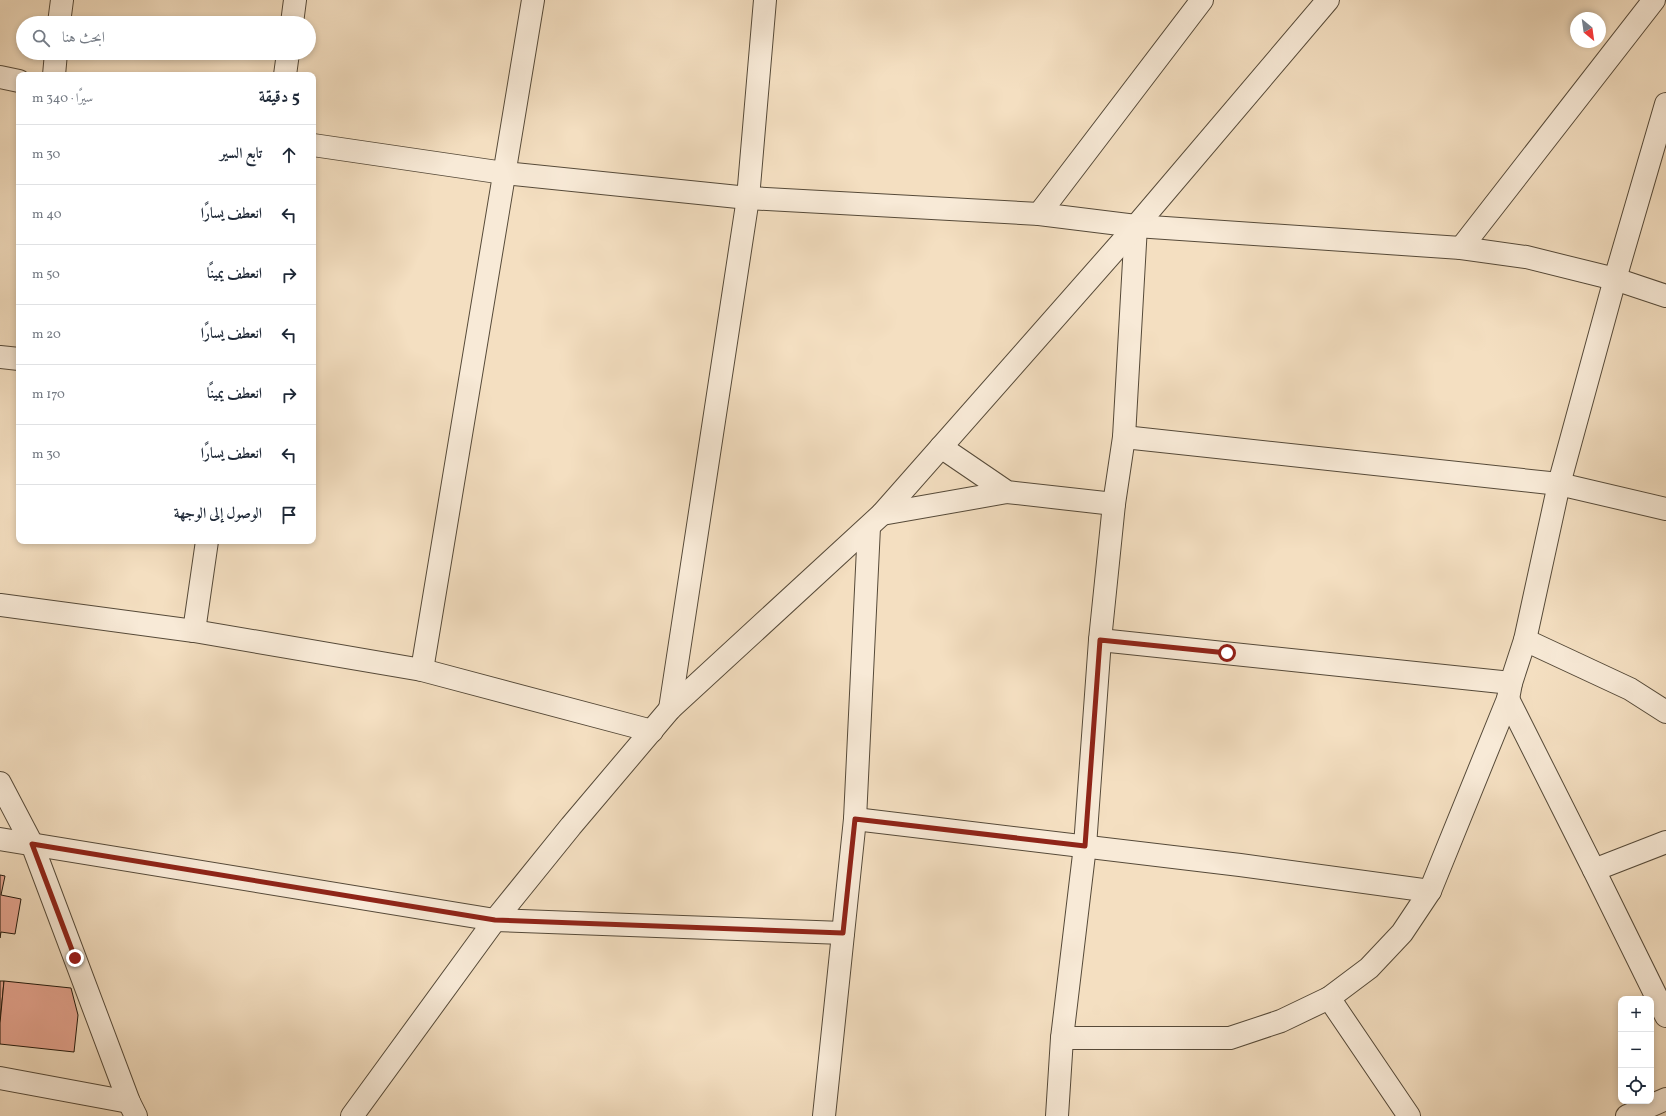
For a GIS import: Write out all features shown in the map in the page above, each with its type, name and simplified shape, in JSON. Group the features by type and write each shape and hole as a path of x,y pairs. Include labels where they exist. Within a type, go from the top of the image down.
{"street":[{"path":"60,16 62,0"},
{"path":"293,16 295,0"},
{"path":"422,670 533,0"},
{"path":"670,709 748,198 765,0"},
{"path":"1039,214 1202,0"},
{"path":"352,1116 495,920 571,826 670,709 875,520 1136,226 1328,0"},
{"path":"1461,248 1654,0"},
{"path":"54,72 55,60"},
{"path":"285,72 287,60"},
{"path":"0,77 16,80"},
{"path":"1062,1038 1230,1038 1281,1021 1330,998 1369,968 1402,933 1430,891 1509,691 1525,640 1559,484 1615,278 1666,104"},
{"path":"316,145 504,173 748,198 1039,214 1136,226 1461,248 1526,257 1615,278 1666,296"},
{"path":"1057,1116 1062,1038 1085,846 1100,640 1114,504 1124,437 1136,226"},
{"path":"0,357 16,359"},
{"path":"1124,437 1559,484 1666,509"},
{"path":"941,446 1007,492"},
{"path":"875,520 1007,492 1114,504"},
{"path":"824,1116 855,819 875,520"},
{"path":"194,631 207,544"},
{"path":"0,606 194,631 422,670 652,731"},
{"path":"1100,640 1509,691"},
{"path":"1525,640 1630,689 1666,712"},
{"path":"1509,691 1594,870 1666,1016"},
{"path":"0,783 32,844 132,1109"},
{"path":"855,819 1240,865 1430,891"},
{"path":"0,839 495,920 843,933"},
{"path":"1594,870 1666,842"},
{"path":"1330,998 1409,1116"},
{"path":"0,1078 132,1109"},
{"path":"1627,1116 1666,1099"}],"building":[{"path":"0,875 5,876 1,895 21,899 15,934 1,932 0,938"},
{"path":"0,981 4,981 0,1023"},
{"path":"4,981 71,988 78,1015 74,1052 0,1044 0,1023"}],"route":[{"path":"75,958 32,844 495,920 843,933 855,819 1085,846 1100,640 1227,653"}]}
